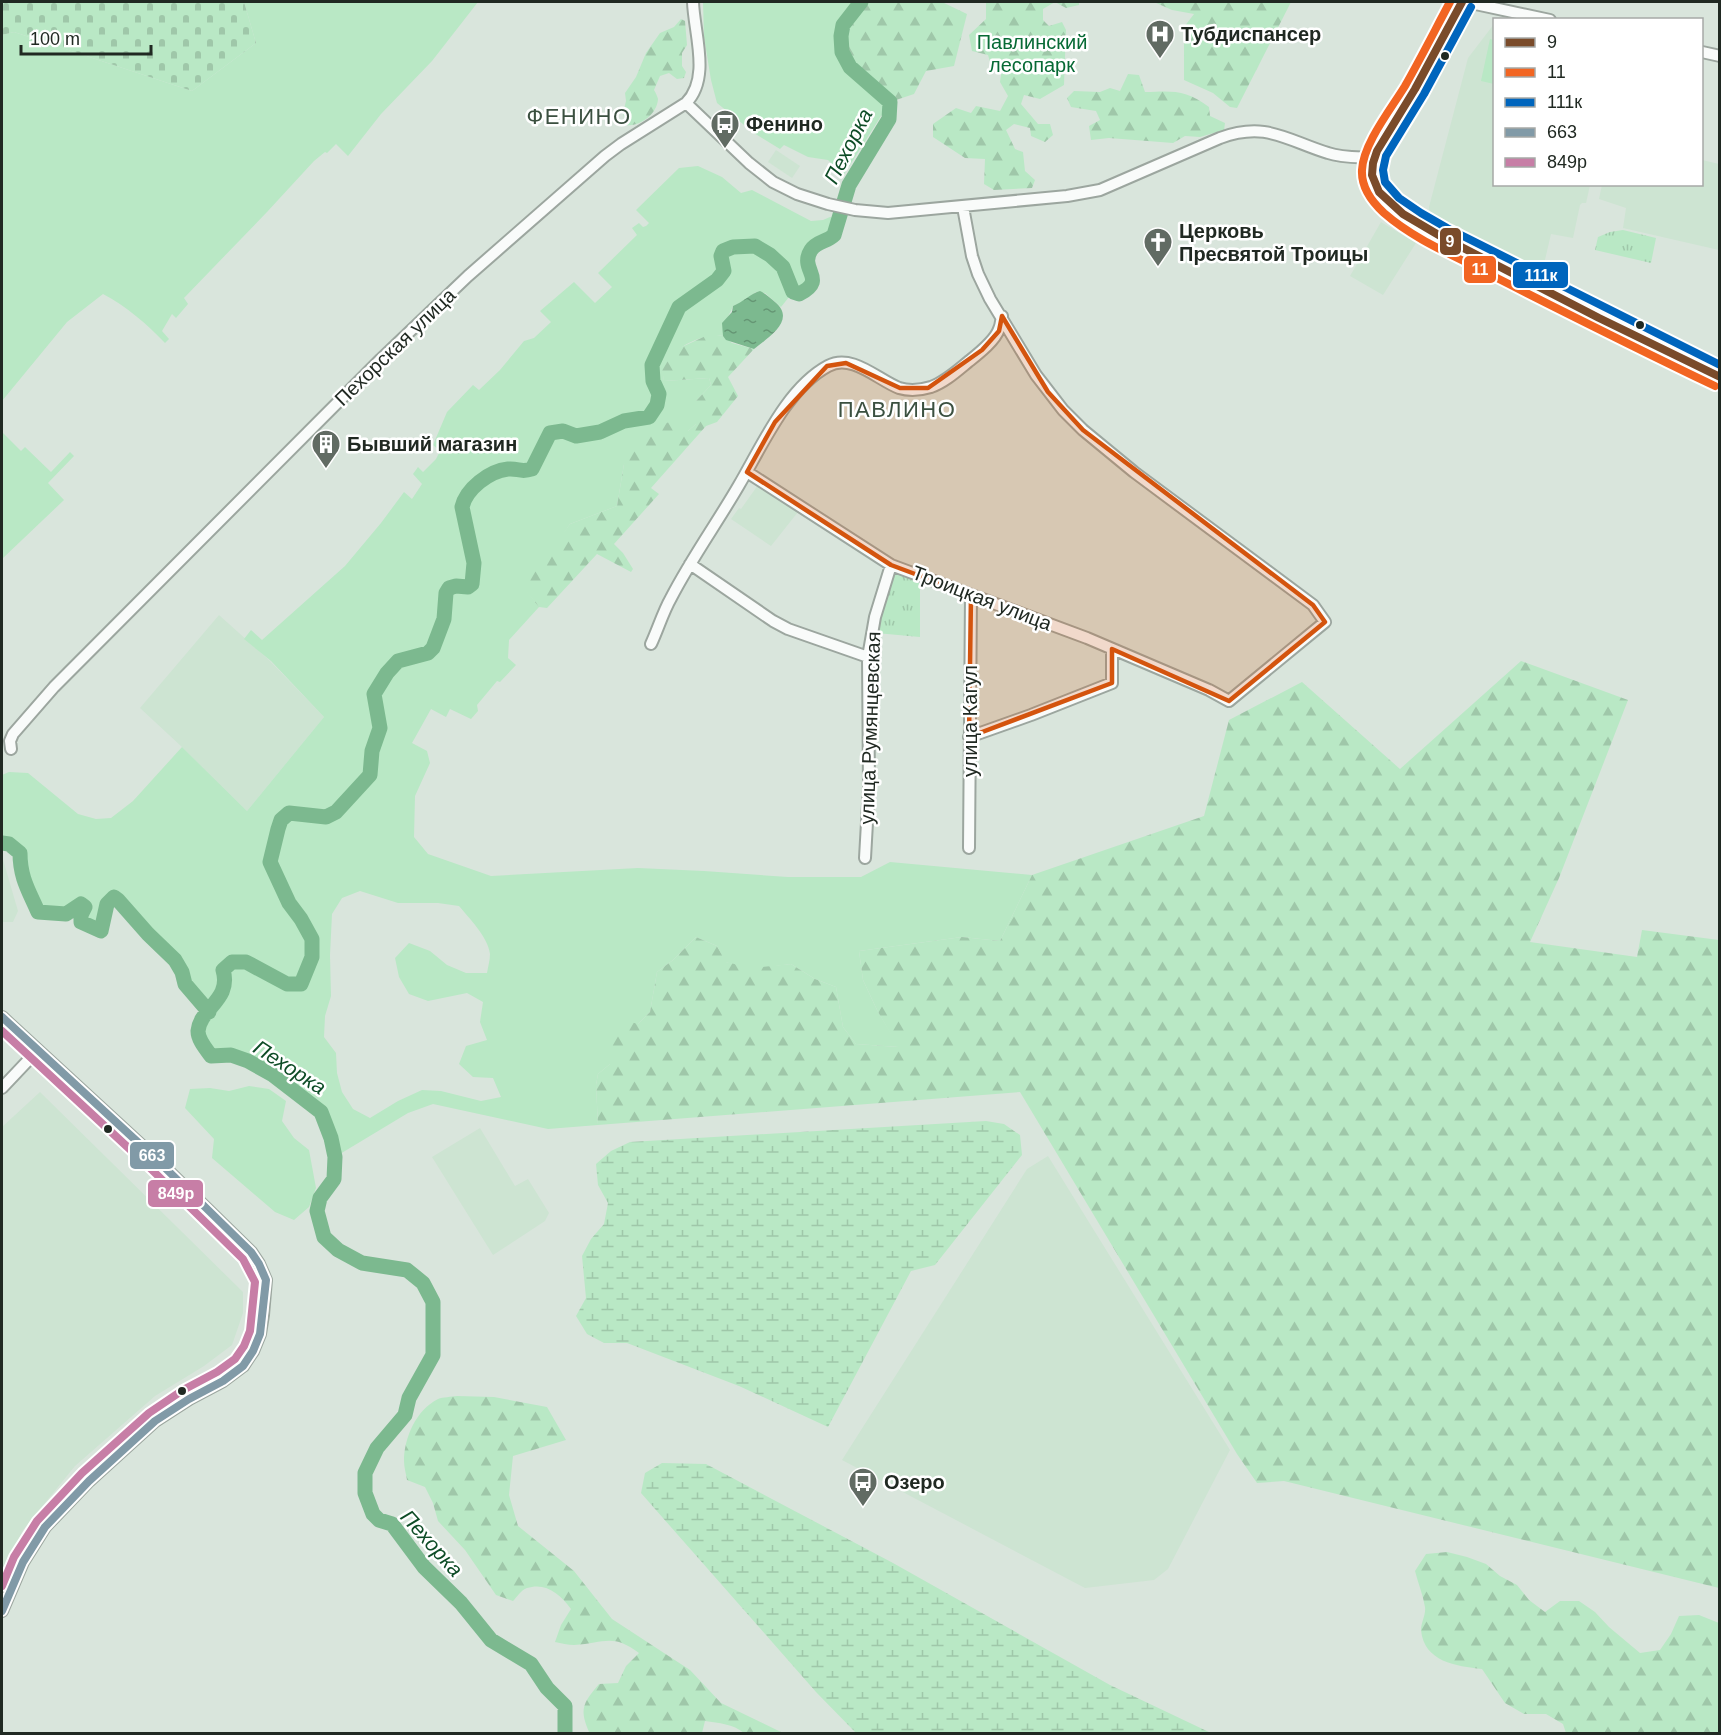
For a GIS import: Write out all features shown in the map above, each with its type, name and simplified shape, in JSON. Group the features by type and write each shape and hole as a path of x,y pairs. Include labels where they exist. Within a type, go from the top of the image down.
{"main road":[{"path":"1464,2 1374,158 1372,173 1376,188 1383,197 1406,216 1450,241 1719,377"}],"street":[{"path":"693,2 700,75 696,90 686,103 749,164 773,182 797,194 828,204 855,210 888,213 1067,196 1100,190 1232,133 1249,130 1287,137 1328,153 1374,158"},
{"path":"1464,2 1540,18"},
{"path":"1703,52 1719,56"},
{"name":"Пехорская улица","path":"11,749 10,741 13,734 54,687 381,359 468,276 605,156 686,103"},
{"path":"651,644 669,600 775,422 814,375 833,363 846,363 900,388 914,390 928,388 948,378 982,350 999,331 1002,316 990,299 978,274 972,256 963,207"},
{"name":"Троицкая улица","path":"747,472 891,565 1112,649 1209,690 1229,701 1325,622 1319,611 1134,472 1083,430 1048,392 1002,316"},
{"path":"690,564 788,629 868,657"},
{"name":"улица Румянцевская","path":"865,858 869,787 868,657 875,617 891,565"},
{"name":"улица Кагул","path":"969,848 971,595"},
{"path":"969,737 1112,683 1112,649"},
{"path":"2,1017 139,1143 251,1252 266,1280 260,1334 243,1366 223,1381 155,1421 89,1481 45,1527 23,1562 2,1611"},
{"path":"2,1088 37,1051"}],"highlighted area":[{"path":"1002,316 1048,392 1083,430 1313,605 1325,622 1229,701 1112,649 1112,683 969,737 971,595 891,565 747,472 775,422 827,366 846,363 900,388 928,388 982,350 999,331"}],"shaded area":[{"path":"1493,25 1493,186 1590,186 1586,203 1580,205 1573,238 1551,234 1541,277 1430,219 1429,207 1468,58"},
{"path":"776,150 800,166 792,178 768,162"},
{"path":"1703,160 1719,164 1719,250 1623,228 1626,208 1599,199 1602,186 1703,186"},
{"path":"1381,222 1416,243 1383,295 1350,276"},
{"path":"758,485 798,512 771,546 731,519"},
{"path":"219,615 270,661 324,717 247,811 140,708"},
{"path":"2,856 18,911 13,922 2,922"},
{"path":"40,1092 243,1292 243,1313 232,1345 204,1366 155,1396 75,1466 23,1530 2,1575 2,1127"},
{"path":"480,1128 515,1186 528,1179 549,1213 545,1221 493,1255 432,1157"},
{"path":"1048,1156 1230,1450 1168,1569 1154,1580 1085,1588 842,1460 1027,1169"}],"green space":[{"path":"2,2 244,2 256,43 192,91 14,32 2,35"},
{"path":"244,2 478,2 432,61 381,114 348,156 336,144 314,161 184,298 188,304 176,318 172,314 162,331 169,339 165,343 136,316 103,294 67,322 2,401 2,35 14,32 192,91 256,43"},
{"path":"703,2 861,2 843,25 850,67 890,102 843,176 828,160 808,157 784,145 780,149 754,133 717,103 704,37"},
{"name":"Павлинский лесопарк","path":"861,2 942,2 967,14 954,66 926,71 914,94 890,102 850,67 842,52 843,25"},
{"name":"Павлинский лесопарк","path":"986,2 1055,2 1043,9 1043,20 1049,26 1062,22 1066,30 1064,85 1040,99 1024,95 1021,104 1038,124 1050,124 1053,135 1045,142 1031,136 1030,128 1014,124 1006,130 1015,149 1023,152 1025,171 1035,180 1032,188 994,190 984,184 985,159 965,158 933,137 933,124 956,108 971,113 976,106 1000,111 1008,96 1000,82 1002,69 991,65 988,55 972,51 969,35 986,19"},
{"path":"1055,2 1079,2 1079,5 1066,8"},
{"path":"1154,2 1291,2 1237,108 1230,107 1213,93 1184,80 1184,27 1194,14 1172,10"},
{"path":"681,19 685,21 687,45 682,53 682,66 686,72 684,78 677,79 669,73 660,76 654,90 658,99 657,105 651,115 642,122 626,125 623,113 625,93 636,77 646,53 660,33 674,27"},
{"path":"1490,39 1493,40 1493,84 1481,81"},
{"name":"Павлинский лесопарк","path":"1128,74 1139,75 1145,92 1178,92 1201,101 1209,107 1210,116 1225,123 1224,130 1200,137 1185,136 1173,143 1109,138 1091,140 1089,126 1100,120 1096,111 1071,107 1067,98 1074,91 1100,92 1110,88 1120,91"},
{"path":"698,166 722,177 741,193 752,190 811,221 834,218 830,232 810,244 804,262 809,277 806,285 793,292 781,307 765,293 756,292 733,306 725,324 723,336 697,339 674,353 662,365 664,381 709,378 711,385 696,401 696,424 688,431 624,464 617,506 570,524 526,590 539,607 509,640 508,658 516,665 500,682 497,681 477,705 478,711 471,719 450,709 446,717 431,709 412,743 427,751 430,763 415,796 414,837 428,854 491,876 638,868 788,877 861,877 890,862 1032,875 1000,941 962,937 859,951 863,980 877,1010 899,1047 856,1044 843,1027 836,987 815,979 791,964 751,969 725,962 717,946 696,937 657,972 650,1012 638,1024 610,1064 598,1074 596,1085 598,1125 548,1129 433,1104 408,1113 335,1157 331,1138 321,1112 273,1075 248,1061 231,1055 211,1056 200,1034 201,1024 209,1011 185,984 182,972 175,960 118,900 114,898 107,905 101,931 81,922 81,915 85,907 82,904 66,914 38,912 23,877 20,853 9,844 2,843 2,775 9,772 28,773 78,814 96,819 111,818 133,801 182,747 247,811 324,717 271,661 244,639 251,630 262,640 345,566 404,492 412,499 422,484 413,474 418,467 423,472 436,459 440,451 433,445 447,412 473,385 479,390 500,370 524,341 534,338 551,322 540,311 574,282 595,303 612,287 598,273 637,235 632,228 639,223 643,227 649,223 636,210 679,168","holes":["360,891 398,903 438,903 459,906 486,941 490,954 487,973 466,973 447,965 430,951 409,943 395,958 399,977 409,994 428,1001 467,993 483,1002 480,1022 487,1040 466,1046 459,1064 473,1077 493,1078 501,1097 481,1101 441,1091 422,1090 370,1118 353,1109 342,1092 337,1073 336,1053 324,1037 325,1016 331,996 332,914 342,898"]},
{"path":"1623,230 1656,238 1651,263 1595,250 1598,237"},
{"path":"710,334 723,336 732,343 754,349 728,377 738,396 717,422 706,426 651,488 659,494 614,544 633,569 631,572 597,554 547,608 539,607 525,590 528,580 570,524 617,506 624,464 636,436 669,422 688,431 696,424 696,401 711,385 709,378 664,381 661,365 673,351"},
{"path":"2,432 21,451 25,447 51,472 70,452 74,456 48,483 64,500 2,559"},
{"path":"902,572 920,579 920,637 876,633 890,577"},
{"path":"1521,661 1628,700 1559,878 1530,942 1637,957 1642,930 1719,940 1719,1588 1284,1481 1257,1483 1237,1454 1020,1092 598,1125 596,1085 598,1074 610,1064 607,1041 621,1019 638,1024 650,1012 657,972 696,937 717,946 726,962 751,968 791,964 815,979 836,987 843,1027 856,1044 898,1047 863,980 859,951 962,937 1000,941 1032,875 1204,816 1229,720 1302,682 1400,769"},
{"path":"249,1086 269,1089 286,1101 282,1121 294,1138 309,1150 316,1188 309,1207 294,1220 275,1212 212,1158 214,1139 185,1108 190,1089 210,1088 229,1091"},
{"path":"986,1121 1004,1124 1020,1135 1022,1155 935,1265 911,1271 828,1427 739,1386 627,1343 604,1343 587,1334 576,1316 586,1298 582,1256 591,1239 604,1224 608,1203 598,1185 596,1164 611,1151 630,1142"},
{"path":"457,1396 494,1397 547,1407 566,1440 513,1456 509,1495 518,1526 574,1571 612,1619 690,1670 721,1703 783,1733 744,1733 731,1726 705,1721 702,1733 588,1733 584,1706 589,1696 599,1684 618,1683 626,1666 639,1653 615,1641 574,1645 555,1642 561,1625 571,1609 567,1604 557,1594 540,1587 525,1589 513,1601 496,1595 465,1550 438,1521 425,1487 407,1480 404,1463 406,1443 418,1417 423,1410 438,1399"},
{"path":"662,1463 706,1464 893,1563 1110,1685 1211,1733 856,1733 816,1692 641,1493 645,1473"},
{"path":"1447,1552 1486,1564 1500,1576 1517,1585 1529,1600 1545,1612 1560,1601 1579,1601 1595,1612 1640,1653 1660,1650 1679,1616 1699,1615 1719,1623 1719,1733 1566,1733 1563,1724 1546,1714 1524,1714 1505,1703 1482,1669 1452,1664 1443,1660 1435,1656 1423,1641 1421,1630 1425,1607 1415,1571 1426,1554"}],"water":[{"path":"760,291 781,309 782,322 778,328 754,349 726,340 723,336 722,323 732,312 733,306"}],"waterway":[{"name":"Пехорка","path":"565,1734 565,1706 547,1688 531,1664 491,1640 461,1603 424,1567 392,1524 379,1520 373,1514 365,1493 365,1473 377,1448 405,1415 409,1398 433,1355 433,1302 423,1283 407,1270 362,1263 338,1250 324,1237 317,1211 320,1198 334,1179 335,1157 331,1138 321,1112 273,1075 248,1061 231,1055 211,1056 201,1041 198,1031 204,1016 223,989 225,980 223,970 232,962 246,962 287,984 301,984 312,957 312,939 289,903 270,862 281,820 289,813 326,817 336,812 370,775 372,751 380,728 374,694 387,673 398,661 428,653 433,648 444,619 446,593 449,588 468,587 472,584 474,563 462,507 468,494 479,482 493,473 508,469 525,471 532,469 550,433 563,431 576,436 600,432 624,421 649,417 657,405 659,394 653,381 652,365 679,307 717,280 724,271 721,256 723,251 733,247 755,246 770,255 783,267 793,292 799,294 812,284 813,279 808,263 811,250 834,235 849,185 889,119 890,102 850,67 842,52 843,25 861,2"},
{"path":"2,843 9,844 20,853 23,877 38,912 66,914 81,904 85,907 81,915 81,922 101,931 107,904 114,897 175,960 182,972 185,984 209,1012"}],"transit line":[{"name":"11","path":"1450,2 1411,76 1372,138 1362,170 1365,189 1384,213 1396,223 1438,248 1715,386"},
{"name":"9","path":"1462,2 1415,89 1377,151 1372,175 1379,192 1403,214 1442,237 1720,377"},
{"name":"111к","path":"1471,7 1424,94 1386,156 1383,170 1385,182 1399,198 1447,228 1720,365"},
{"name":"663","path":"2,1017 155,1158 251,1252 266,1280 260,1334 243,1366 223,1381 155,1421 89,1481 45,1527 23,1562 2,1611"},
{"name":"849р","path":"2,1031 148,1166 243,1259 255,1282 250,1331 235,1359 149,1413 82,1473 37,1521 14,1557 2,1586"}],"place":[{"name":"Тубдиспансер","path":"1160,60"},
{"name":"Фенино","path":"725,150"},
{"name":"Церковь Пресвятой Троицы","path":"1158,268"},
{"name":"Бывший магазин","path":"326,470"},
{"name":"Озеро","path":"863,1508"}],"district":[{"name":"ФЕНИНО","path":"579,116"},
{"name":"ПАВЛИНО","path":"897,409"}]}
